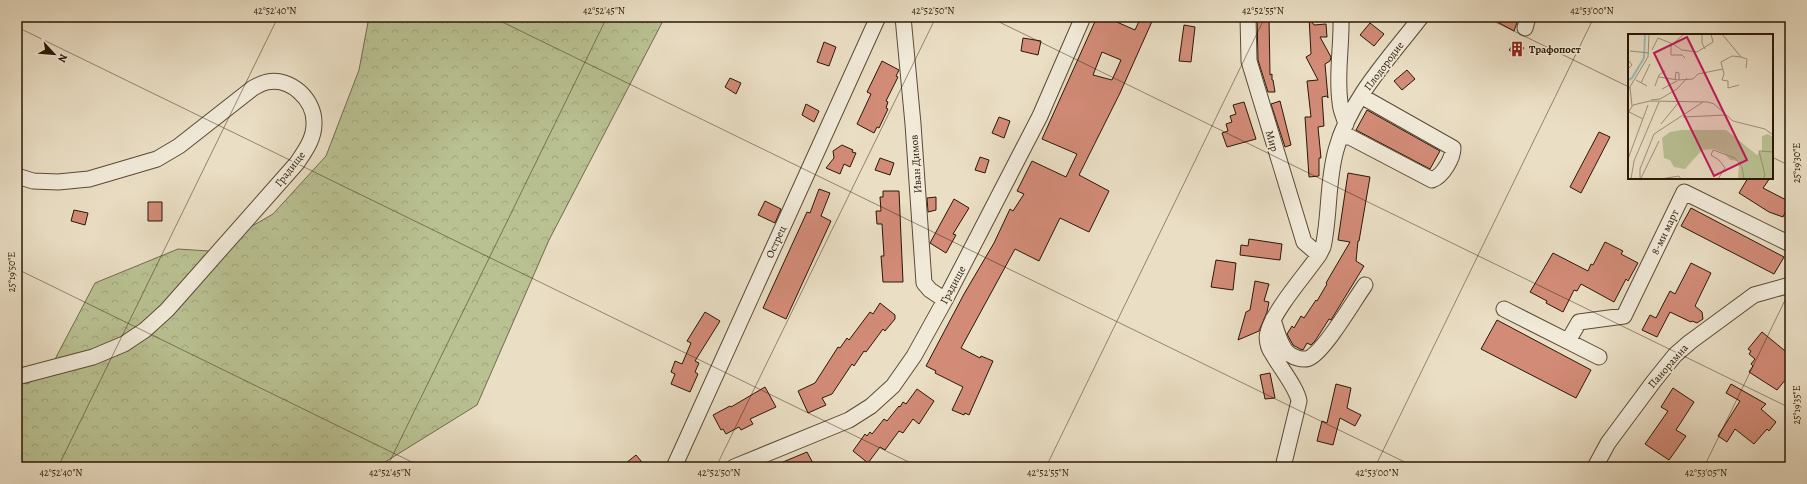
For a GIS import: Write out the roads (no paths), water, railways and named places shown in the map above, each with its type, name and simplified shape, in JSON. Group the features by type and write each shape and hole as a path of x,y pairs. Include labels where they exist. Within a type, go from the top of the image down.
{"street":[{"name":"Острец","path":"674,467 878,17"},
{"name":"Иван Димов","path":"903,17 914,124 924,283 930,290 945,300"},
{"name":"Градище","path":"734,467 849,420 871,406 893,386 914,356 945,300 1040,116 1083,17"},
{"name":"Мир","path":"1248,17 1250,61 1260,99 1304,242 1319,255"},
{"path":"1283,467 1299,401 1298,394 1282,371 1269,348 1267,334 1273,319 1319,255 1326,235 1330,184 1335,152 1343,130 1361,96 1453,148 1453,154 1438,178 1432,180 1350,137 1343,130 1338,80 1342,38 1341,17"},
{"name":"Плодородие","path":"1361,96 1421,17"},
{"name":"Градище","path":"17,176 33,182 89,179 157,159 179,146 253,88 267,82 281,82 292,87 304,95 312,109 314,123 310,142 297,163 167,310 145,330 124,344 93,357 17,377"},
{"name":"8-ми март","path":"1568,341 1579,322 1624,316 1684,192 1790,244"},
{"path":"1273,319 1278,335 1287,352 1299,359 1310,358 1326,340 1365,285"},
{"name":"Панорамна","path":"1595,467 1608,443 1675,355 1690,342 1754,295 1790,285"},
{"path":"1504,309 1599,357"}],"place":[{"name":"Трафопост","path":"1517,49"}]}
